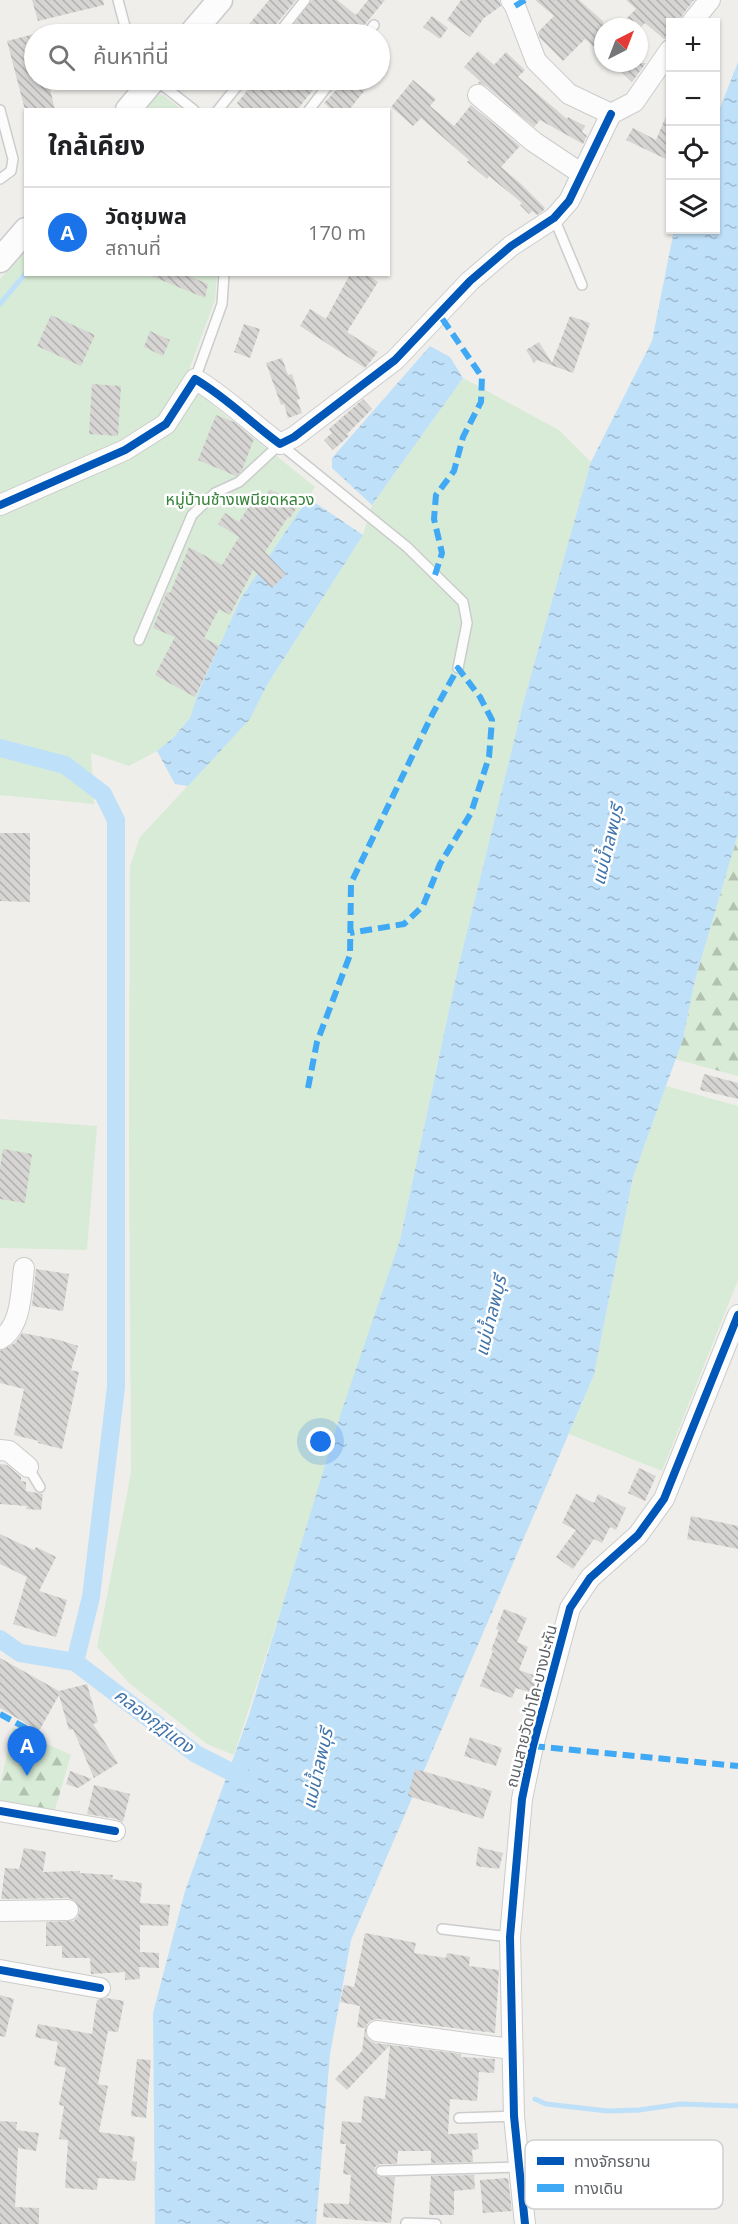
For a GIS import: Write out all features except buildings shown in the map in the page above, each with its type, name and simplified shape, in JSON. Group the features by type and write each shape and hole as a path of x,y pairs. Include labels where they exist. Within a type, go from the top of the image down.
{"street":[{"path":"200,24 220,0"},
{"path":"511,0 536,61 569,94 611,114"},
{"path":"695,18 710,0"},
{"path":"0,505 125,450 166,424 195,379 216,391 250,422 280,444 294,437 395,360 470,280 511,246 554,218 569,201 611,114 634,102 666,56"},
{"path":"130,108 146,90"},
{"path":"478,95 534,142 582,174"},
{"path":"0,260 24,232"},
{"path":"0,1339 11,1330 16,1318 24,1268"},
{"name":"ถนนสายวัดป่าโค-บางปะหัน","path":"525,2224 514,2116 510,1937 522,1799 533,1746 570,1608 590,1578 638,1535 664,1499 738,1315"},
{"path":"0,1450 9,1451 28,1467"},
{"path":"0,1811 115,1831"},
{"path":"0,1911 68,1910"},
{"path":"0,1970 100,1988"},
{"path":"377,2031 511,2049"}],"lane":[{"path":"118,0 125,24"},
{"path":"286,24 305,0"},
{"path":"168,90 191,108"},
{"path":"220,108 234,90"},
{"path":"311,108 324,90"},
{"path":"0,110 13,159 11,171 0,179"},
{"path":"554,218 582,285"},
{"path":"195,379 222,304 224,276"},
{"path":"139,640 192,515 214,493 239,482 280,444 407,547 463,602 467,623 458,668"},
{"path":"28,1467 40,1487"},
{"path":"442,1929 510,1937"},
{"path":"459,2118 514,2116"},
{"path":"381,2171 520,2167"},
{"path":"406,2223 436,2224"}],"green space":[{"path":"163,95 180,108 145,108 154,96"},
{"name":"หมู่บ้านช้างเพนียดหลวง","path":"24,249 24,276 217,276 215,300 186,378 214,406 315,487 241,598 198,693 190,718 173,739 157,751 129,766 91,753 94,804 0,795 0,279"},
{"path":"463,378 559,430 591,462 524,700 458,968 400,1240 234,1755 207,1744 129,1683 97,1647 131,1473 130,866 140,837 250,719 267,685 363,535 372,505"},
{"path":"738,834 738,1076 675,1059 683,1039 695,980"},
{"path":"666,1086 738,1106 738,1280 662,1471 569,1434 594,1375 633,1177"},
{"path":"0,1119 97,1126 87,1250 0,1248"},
{"path":"13,1728 71,1755 54,1813 0,1807 0,1785"}],"water":[{"name":"แม่น้ำลพบุรี","path":"738,62 738,834 695,980 683,1039 633,1177 594,1375 351,1940 330,2054 316,2224 155,2224 153,2013 185,1891 249,1715 341,1413 400,1240 458,968 524,700 591,462 652,341 673,234 720,234 720,108"},
{"path":"430,346 450,357 463,378 372,505 332,468 332,458"},
{"path":"308,498 363,535 267,685 250,719 188,786 175,784 157,751 173,738 190,718 198,693 241,598"}],"waterway":[{"path":"0,304 24,275"},
{"path":"0,748 65,765 103,794 116,820 116,1387 91,1597 75,1662"},
{"name":"คลองกุฎีแดง","path":"0,1639 20,1653 75,1662 196,1754 249,1781"},
{"path":"535,2099 546,2104 608,2111 639,2110 681,2104 738,2106"}],"marked path":[{"path":"515,6 525,0"},
{"path":"435,575 442,553 434,519 436,495 454,471 463,437 481,402 482,377 439,314"},
{"path":"308,1088 317,1042 350,955 351,883 433,713 458,668 480,697 492,720 489,757 471,813 440,864 423,906 404,924 350,933"},
{"path":"0,1714 44,1738"},
{"path":"533,1746 738,1766"}],"cycle path":[{"path":"0,505 125,450 166,424 195,379 280,444 294,437 395,360 470,281 511,246 554,218 569,201 611,114"},
{"path":"525,2224 514,2116 510,1937 522,1799 533,1746 570,1608 590,1578 638,1535 664,1499 738,1315"},
{"path":"0,1811 115,1831"},
{"path":"0,1970 100,1988"}],"place":[{"name":"วัดชุมพล","path":"27,1776"}]}
